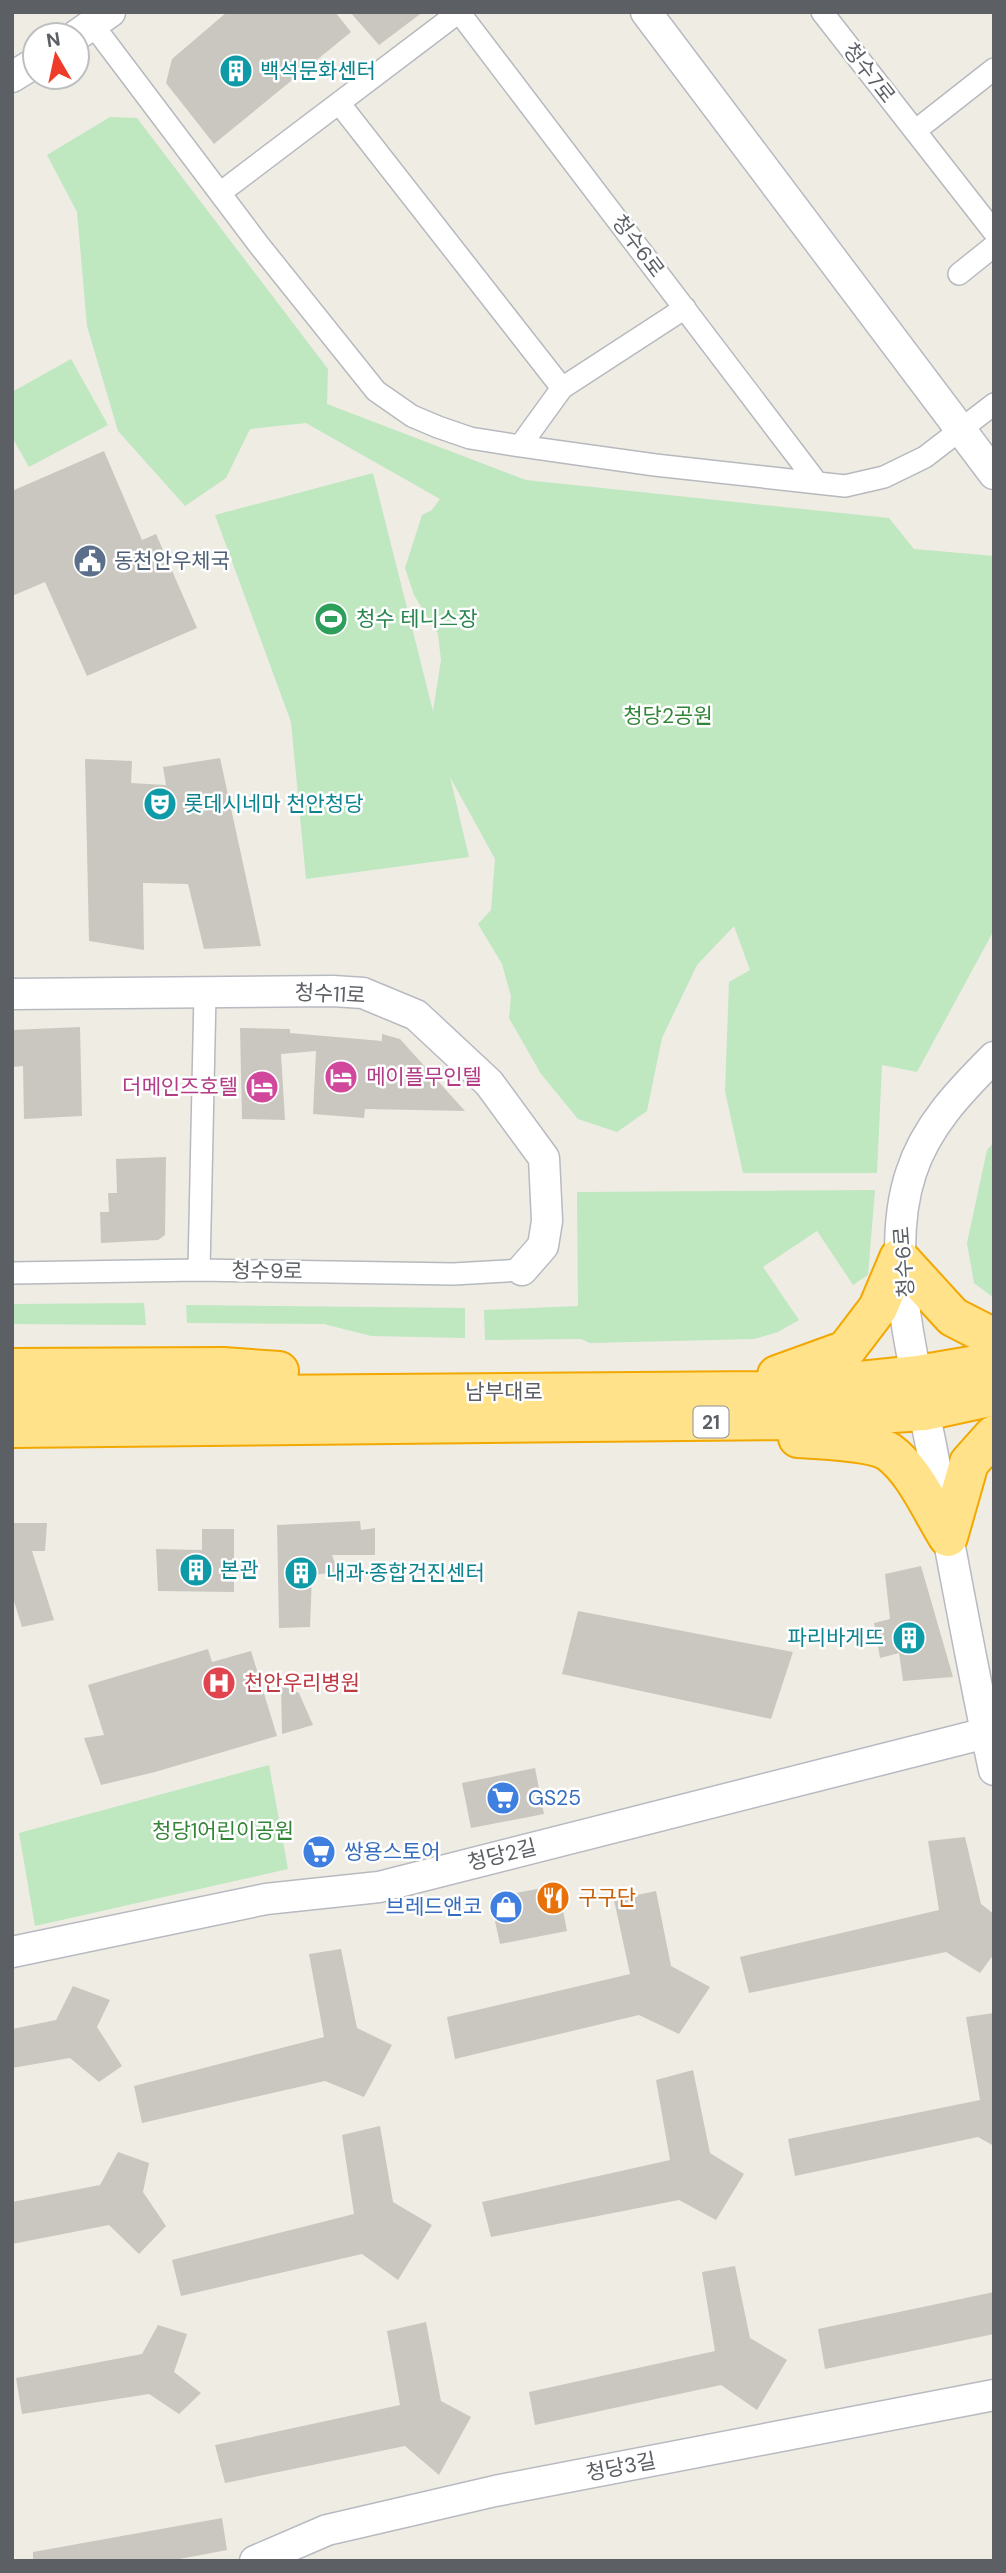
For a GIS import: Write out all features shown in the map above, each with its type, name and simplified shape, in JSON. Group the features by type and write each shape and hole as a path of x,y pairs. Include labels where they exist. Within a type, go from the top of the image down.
{"highway":[{"path":"686,1407 846,1350 878,1308 899,1258 953,1317 994,1338"},
{"name":"남부대로","path":"921,1393 994,1362"},
{"path":"12,1368 222,1367 322,1374 426,1408"},
{"name":"남부대로","path":"12,1397 426,1408 686,1407 921,1393 994,1396"},
{"path":"686,1407 762,1438 830,1439 888,1451 911,1476 948,1537"},
{"path":"12,1448 220,1446 323,1440 426,1408"},
{"name":"남부대로","path":"12,1428 426,1408"},
{"path":"948,1537 969,1463 994,1435"}],"street":[{"name":"청수6로","path":"220,193 459,12 815,480"},
{"path":"646,12 963,429 994,474"},
{"name":"청수7로","path":"824,13 994,232"},
{"path":"93,24 259,245 376,391 412,416 470,438 655,465 815,480 845,486 884,477 925,457 994,404"},
{"path":"915,131 994,69"},
{"path":"339,103 562,388"},
{"path":"960,274 994,246"},
{"path":"520,446 562,388 685,308"},
{"name":"청수11로","path":"12,994 332,991 363,993 416,1015 489,1083 544,1157 547,1221 543,1246 523,1270"},
{"path":"199,1270 205,994"},
{"name":"청수6로","path":"921,1393 899,1258 900,1217 911,1172 926,1137 957,1094 994,1057"},
{"name":"청수9로","path":"12,1273 199,1270 454,1274 523,1270"},
{"path":"921,1393 948,1537 990,1731 994,1770"},
{"name":"청당2길","path":"12,1952 265,1899 379,1887 990,1731"},
{"name":"청당3길","path":"255,2561 327,2530 495,2491 994,2395"}],"green space":[{"name":"청당2공원","path":"110,117 137,118 328,369 327,404 526,480 889,518 914,549 994,556 994,930 917,1072 882,1065 877,1173 743,1173 725,1091 729,982 750,970 734,926 697,965 662,1038 647,1111 617,1132 578,1119 541,1074 509,1018 511,996 502,964 478,924 491,910 495,859 450,777 469,857 306,879 291,722 215,515 373,473 433,711 441,660 438,634 414,595 405,568 422,515 432,510 440,499 306,423 250,429 226,478 185,506 118,431 87,326 77,212 47,155"},
{"path":"71,359 108,425 29,467 12,437 12,392"},
{"path":"994,1142 994,1298 974,1283 967,1243 987,1150"},
{"path":"875,1190 868,1275 853,1285 817,1231 763,1267 799,1320 778,1332 754,1339 590,1343 581,1339 485,1340 484,1310 578,1306 577,1192"},
{"path":"144,1303 146,1325 12,1324 12,1304"},
{"path":"186,1305 465,1308 465,1338 371,1336 324,1324 187,1323"},
{"name":"청당1어린이공원","path":"269,1765 288,1869 35,1926 19,1833"}],"building":[{"name":"백석문화센터","path":"227,12 335,12 351,32 214,144 166,83 172,59"},
{"path":"350,12 423,12 379,45"},
{"name":"동천안우체국","path":"104,451 142,540 156,534 197,628 87,676 45,582 12,596 12,491"},
{"path":"220,758 261,946 204,949 188,884 143,883 144,950 89,941 85,759 132,761 131,783 166,785 163,767"},
{"path":"80,1027 82,1116 24,1119 23,1066 12,1067 12,1030"},
{"path":"240,1028 290,1029 290,1033 382,1041 382,1034 400,1039 465,1111 365,1109 364,1118 313,1114 316,1051 281,1054 285,1120 242,1119"},
{"path":"166,1157 165,1235 158,1240 101,1243 100,1212 109,1212 108,1193 117,1193 116,1159"},
{"name":"내과·종합건진센터","path":"360,1521 361,1530 375,1528 375,1555 332,1555 338,1572 312,1575 310,1627 279,1628 277,1525"},
{"path":"12,1523 47,1523 45,1551 32,1551 54,1620 22,1627 12,1595"},
{"name":"본관","path":"202,1529 234,1529 234,1592 158,1591 156,1549 202,1550"},
{"name":"파리바게뜨","path":"921,1566 953,1677 903,1681 899,1653 880,1658 874,1623 890,1619 885,1574"},
{"path":"578,1611 793,1652 771,1719 562,1674"},
{"path":"208,1649 212,1662 251,1651 277,1736 101,1785 84,1738 104,1735 88,1685"},
{"path":"281,1685 299,1693 313,1725 282,1734"},
{"name":"GS25","path":"535,1768 544,1814 471,1828 462,1783"},
{"path":"965,1837 981,1904 994,1914 994,1954 980,1973 946,1952 749,1993 740,1957 939,1910 928,1841"},
{"path":"558,1885 567,1931 500,1944 490,1898"},
{"path":"656,1891 671,1966 710,1987 679,2034 639,2015 455,2059 447,2017 630,1974 614,1900"},
{"path":"341,1949 357,2028 392,2045 364,2097 325,2081 142,2123 134,2086 324,2037 309,1954"},
{"path":"73,1986 110,2000 97,2027 122,2066 99,2082 70,2058 12,2068 12,2029 56,2020"},
{"path":"994,2013 994,2146 978,2137 795,2176 788,2139 980,2100 966,2017"},
{"path":"693,2070 710,2153 744,2174 716,2220 679,2200 491,2237 482,2202 670,2160 656,2080"},
{"path":"380,2126 393,2202 432,2225 398,2280 362,2254 181,2296 172,2260 354,2214 342,2135"},
{"path":"118,2152 149,2163 143,2192 166,2226 139,2254 109,2225 12,2244 12,2202 100,2185"},
{"path":"735,2266 750,2338 787,2360 757,2410 721,2385 535,2425 529,2392 715,2351 702,2272"},
{"path":"994,2292 994,2334 825,2369 818,2329"},
{"path":"426,2322 441,2401 471,2417 439,2475 405,2446 225,2483 215,2445 400,2405 387,2331"},
{"path":"158,2325 187,2334 174,2372 201,2393 179,2414 149,2394 22,2414 16,2378 142,2354"},
{"path":"222,2518 227,2550 169,2561 33,2561 33,2552"}],"place":[{"name":"백석문화센터","path":"236,71"},
{"name":"동천안우체국","path":"90,561"},
{"name":"청수 테니스장","path":"331,619"},
{"name":"롯데시네마 천안청당","path":"160,804"},
{"name":"메이플무인텔","path":"341,1077"},
{"name":"더메인즈호텔","path":"262,1087"},
{"name":"본관","path":"196,1570"},
{"name":"내과·종합건진센터","path":"301,1573"},
{"name":"파리바게뜨","path":"909,1638"},
{"name":"천안우리병원","path":"219,1683"},
{"name":"GS25","path":"503,1798"},
{"name":"쌍용스토어","path":"319,1852"},
{"name":"구구단","path":"553,1898"},
{"name":"브레드앤코","path":"506,1907"}]}
